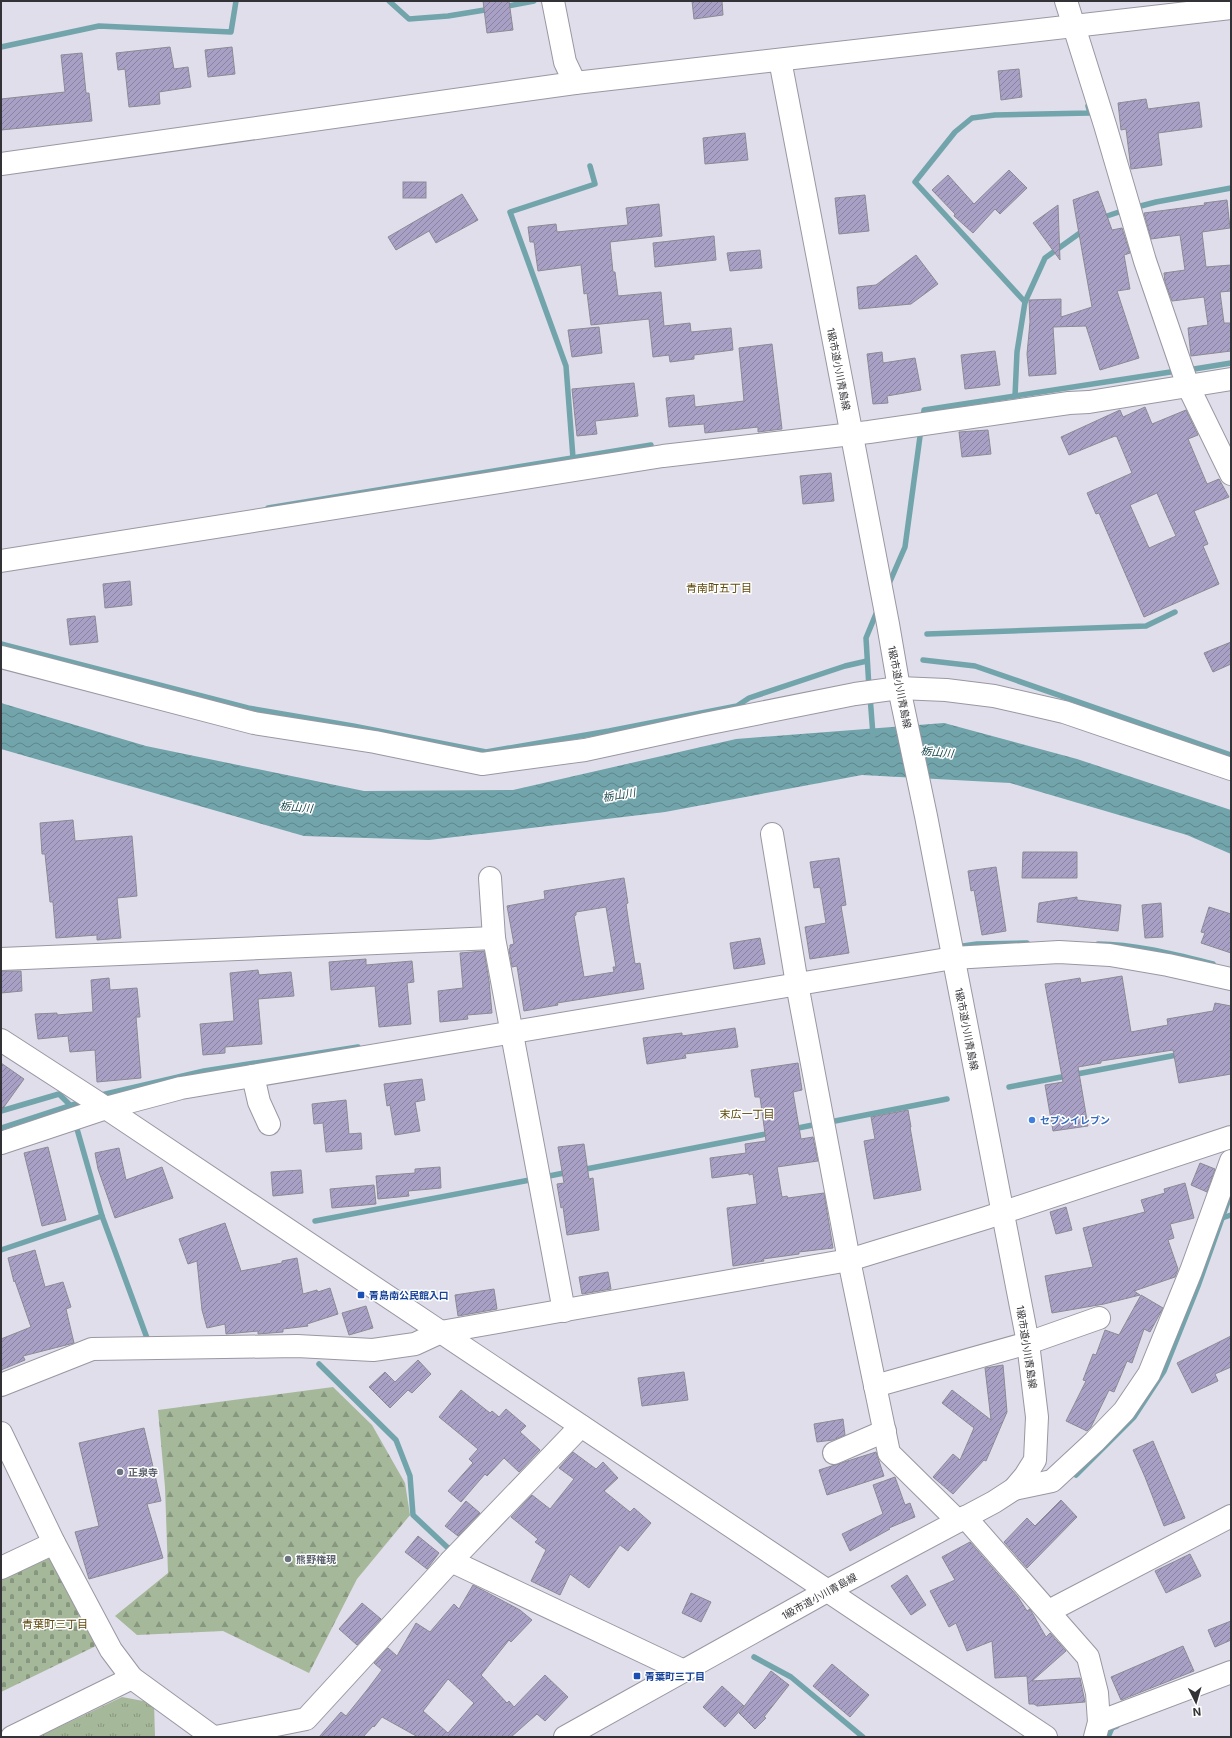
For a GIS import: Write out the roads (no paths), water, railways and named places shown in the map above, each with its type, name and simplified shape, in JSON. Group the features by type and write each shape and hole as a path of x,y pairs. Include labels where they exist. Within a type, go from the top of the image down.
{"street":[{"path":"553,1 565,62 575,83"},
{"path":"1066,1 1105,125 1145,262 1188,386 1231,474"},
{"path":"1,164 575,83 1231,8"},
{"name":"1級市道小川青島線","path":"565,1737 1014,1489 1026,1476 1035,1460 1037,1417 1028,1343 926,816 894,694 888,624 780,60"},
{"path":"1,561 663,456 908,426 1069,403 1088,402 1231,379"},
{"path":"1,657 254,723 375,742 482,764 585,750 855,694 894,694 946,690 994,696 1064,712 1231,769"},
{"path":"772,834 796,976 848,1260 889,1453 961,1519 1049,1611 1088,1657 1097,1694 1097,1729 1231,1672"},
{"path":"490,878 494,938 564,1311"},
{"path":"1,959 494,938"},
{"path":"1,1143 106,1108 181,1088 513,1034 796,976 953,958 1059,952 1110,955 1168,965 1231,979"},
{"path":"1,1040 106,1108 1046,1737"},
{"path":"253,1076 259,1102 269,1124"},
{"path":"1,1385 92,1349 297,1346 373,1350 415,1344 441,1332 848,1260 1003,1212 1231,1137"},
{"path":"1014,1489 1052,1481 1094,1442 1124,1411 1149,1374 1191,1271 1231,1160"},
{"path":"875,1386 1028,1343 1099,1318"},
{"path":"1,1433 54,1543 111,1650 132,1678 215,1737 306,1719 451,1561 581,1426"},
{"path":"834,1453 885,1431"},
{"path":"1049,1611 1231,1516"},
{"path":"1,1568 54,1543"},
{"path":"451,1561 684,1671"},
{"path":"12,1737 132,1678"}],"water":[{"name":"栃山川","path":"1,703 146,746 364,791 513,790 736,739 944,723 1077,759 1231,810 1231,854 1187,835 1010,783 862,775 665,812 429,840 304,836 1,749"}],"waterway":[{"path":"1,47 99,26 231,32 236,1"},
{"path":"389,1 409,19 448,16 491,9"},
{"path":"503,7 534,1"},
{"path":"1025,302 915,182 955,132 972,118 995,115 1090,113 1088,106"},
{"path":"573,458 566,366 510,212 595,184 590,166"},
{"path":"1133,208 1156,202 1231,188"},
{"path":"1101,218 1125,210"},
{"path":"1015,396 1017,352 1025,302 1045,258 1084,230"},
{"path":"1188,370 1231,363"},
{"path":"923,419 924,410 1177,371"},
{"path":"888,586 905,547 921,429"},
{"path":"268,508 651,445"},
{"path":"869,688 866,638 878,609"},
{"path":"927,634 1146,626 1175,612"},
{"path":"1,644 248,708 353,726 486,752 609,731 737,706 749,698 845,666 867,661"},
{"path":"923,660 975,666 1231,755"},
{"path":"870,696 873,735"},
{"path":"956,947 977,944 1027,943"},
{"path":"1098,944 1112,944 1141,948 1213,964"},
{"path":"97,1096 204,1071 358,1047"},
{"path":"1009,1087 1182,1054"},
{"path":"1,1111 59,1094 71,1108"},
{"path":"835,1121 947,1099"},
{"path":"1,1128 84,1101"},
{"path":"75,1122 102,1216 147,1338"},
{"path":"793,1129 813,1125"},
{"path":"581,1170 771,1133"},
{"path":"544,1177 569,1172"},
{"path":"315,1221 535,1179"},
{"path":"1076,1475 1134,1417 1164,1371 1198,1286 1231,1193"},
{"path":"1222,1218 1231,1215"},
{"path":"1,1250 102,1216"},
{"path":"319,1364 396,1440 410,1476 413,1515 447,1547 455,1551"},
{"path":"754,1657 791,1677 863,1737"},
{"path":"1108,1737 1112,1728 1117,1726"}],"place":[{"name":"セブンイレブン","path":"1032,1120"},
{"name":"青島南公民館入口","path":"361,1295"},
{"name":"正泉寺","path":"120,1472"},
{"name":"熊野権現","path":"288,1559"},
{"name":"青葉町三丁目","path":"637,1676"}],"district":[{"name":"青南町五丁目","path":"719,588"},
{"name":"末広一丁目","path":"747,1114"},
{"name":"青葉町三丁目","path":"55,1624"}]}
